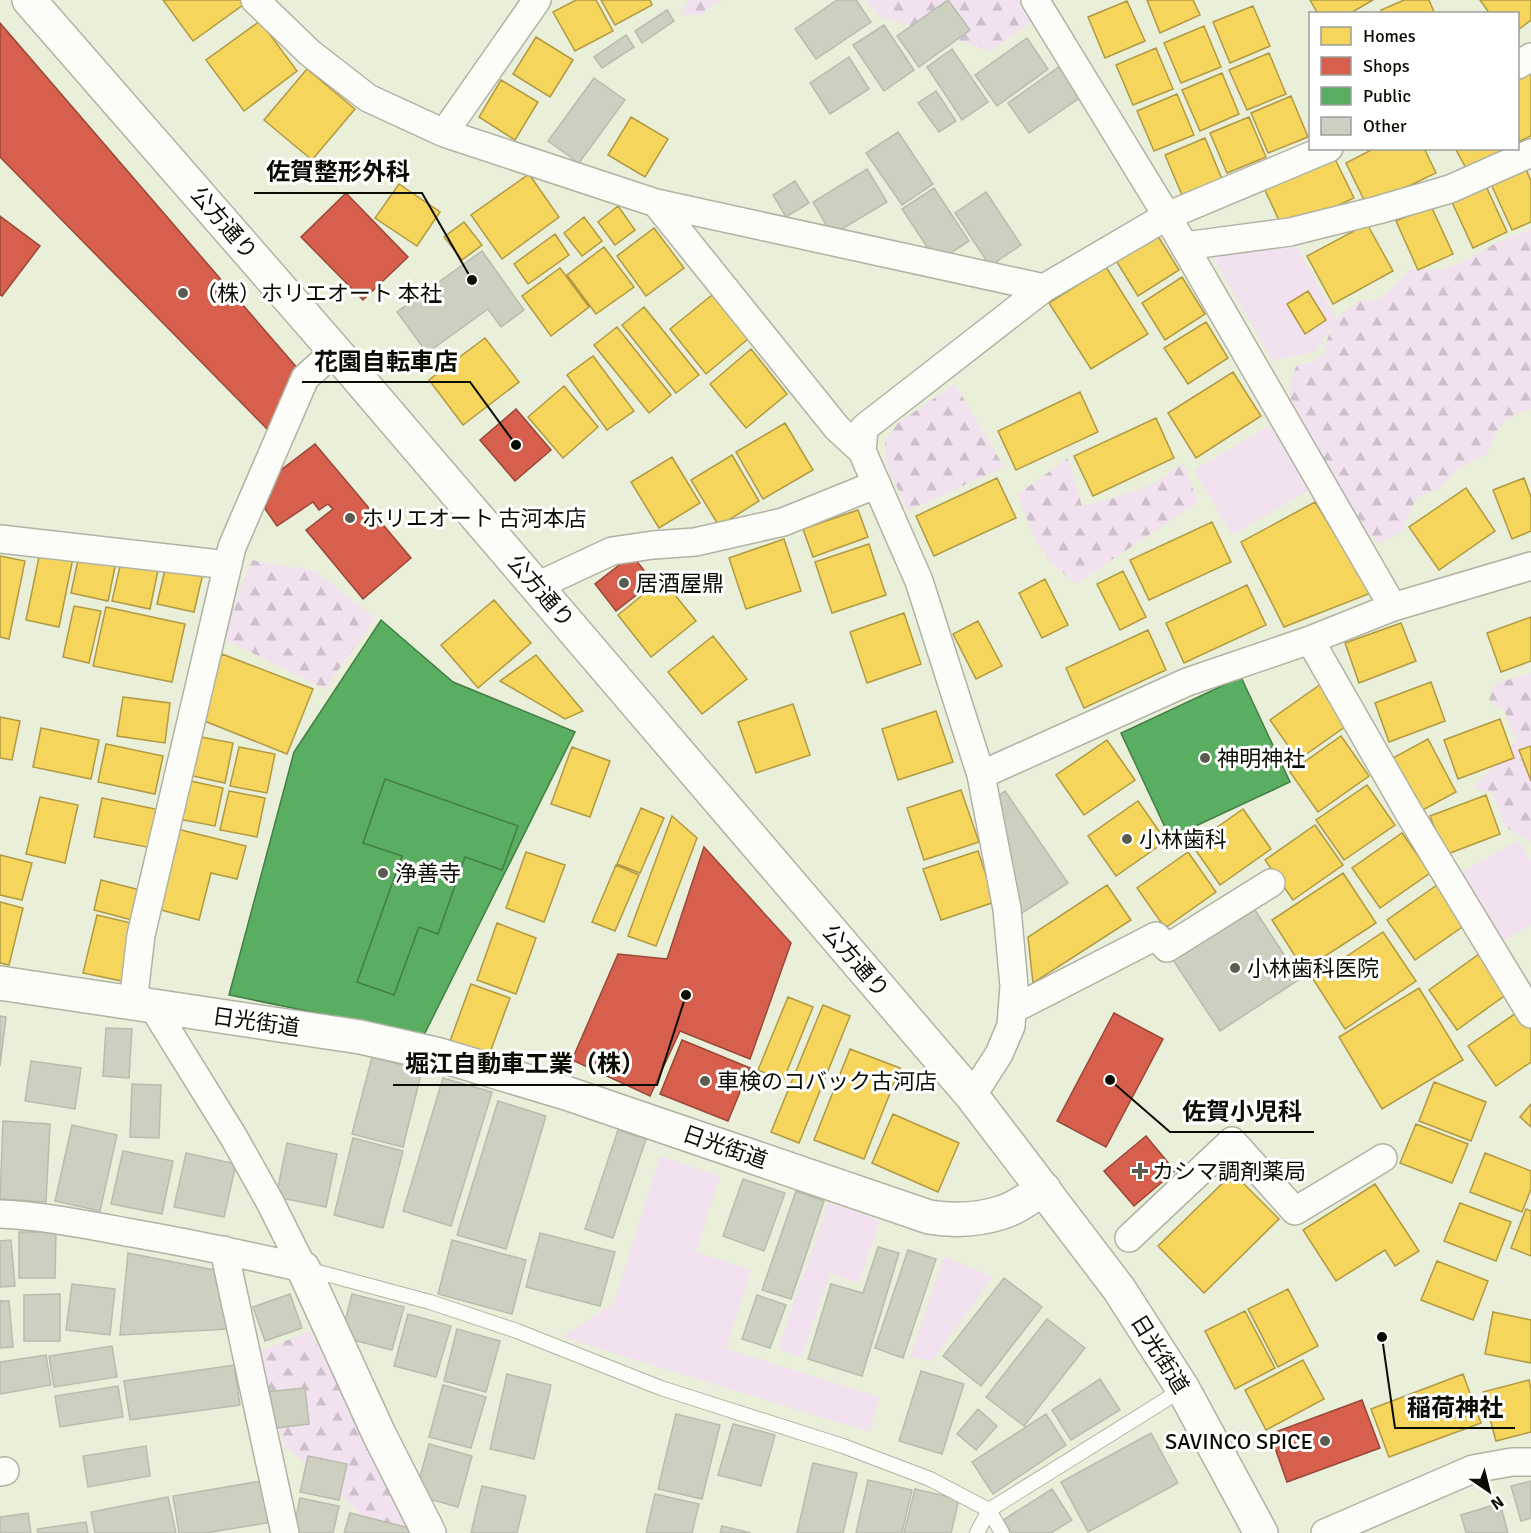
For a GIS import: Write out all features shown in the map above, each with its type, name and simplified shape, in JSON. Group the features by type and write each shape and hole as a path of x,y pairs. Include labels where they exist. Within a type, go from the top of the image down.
{"street":[{"name":"公方通り","path":"29,0 537,586 972,1096 1044,1189"},
{"path":"255,0 310,53 368,99 444,133 656,203 1044,288"},
{"path":"444,133 537,0"},
{"path":"1035,0 1185,246 1393,607"},
{"path":"862,451 864,428 1044,288 1167,216 1324,150"},
{"path":"1185,246 1290,232 1378,210 1450,189 1531,153"},
{"path":"656,203 837,428 862,451 919,581 981,776 1007,909 1014,986 1011,1026 999,1054 972,1096"},
{"path":"335,351 305,378 232,547 141,935 143,1005 233,1136 270,1202 303,1268 379,1434 429,1533"},
{"path":"537,586 612,551 653,544 696,542 783,522 877,484"},
{"path":"0,539 228,565"},
{"path":"981,776 1187,682 1310,640 1393,607 1531,566"},
{"path":"1310,640 1414,822 1531,1014"},
{"path":"1012,1010 1156,936 1167,948 1271,883"},
{"name":"日光街道","path":"0,983 360,1037 436,1054 566,1093 929,1217 966,1220 1004,1212 1044,1189 1119,1289 1183,1389 1261,1533"},
{"path":"1129,1238 1232,1141 1295,1211 1383,1158"},
{"path":"0,1214 68,1221 224,1250 303,1268"},
{"path":"224,1250 285,1533"},
{"path":"1325,1533 1473,1469 1512,1462 1531,1462"}],"lane":[{"path":"303,1268 430,1302 517,1331 661,1388 843,1446 930,1479 988,1510 1002,1533"},
{"path":"977,1533 988,1510 1183,1389"}],"green space":[{"path":"689,0 721,0 700,15 679,15"},
{"path":"866,0 1022,0 1035,19 991,51 878,16"},
{"path":"1531,229 1531,409 1513,416 1502,424 1487,454 1460,467 1440,489 1417,497 1401,532 1379,544 1361,526 1325,517 1308,491 1321,452 1309,435 1298,425 1292,407 1289,383 1297,365 1314,362 1325,353 1332,328 1345,311 1360,300 1376,301 1394,287 1409,270 1443,269 1463,262 1496,243"},
{"path":"1294,241 1337,320 1315,352 1272,360 1210,252"},
{"path":"955,384 1004,467 908,511 886,463 885,441 898,423"},
{"path":"1270,425 1308,491 1232,535 1194,470"},
{"path":"1068,458 1082,506 1154,484 1183,463 1198,502 1076,584 1051,563 1037,542 1017,495"},
{"path":"251,560 315,571 375,618 325,689 222,638"},
{"path":"1531,673 1531,842 1504,826 1493,792 1473,788 1517,741 1504,710 1489,700 1495,684"},
{"path":"1519,840 1531,861 1531,925 1499,943 1460,873"},
{"path":"660,1156 720,1176 696,1252 751,1270 726,1349 880,1397 869,1432 562,1337 614,1303"},
{"path":"828,1203 880,1220 859,1283 830,1273 801,1357 778,1349"},
{"path":"944,1256 993,1277 931,1362 910,1357"},
{"path":"310,1331 416,1533 378,1533 352,1505 284,1445 256,1353"}],"building: Homes":[{"path":"163,0 246,0 247,2 193,41"},
{"path":"576,0 596,0 613,31 575,51 553,12"},
{"path":"601,0 650,0 652,5 615,25"},
{"path":"1147,0 1193,0 1200,15 1160,33"},
{"path":"1310,0 1373,0 1352,12 1317,12"},
{"path":"1404,0 1429,0 1434,12 1382,12 1381,10"},
{"path":"1480,0 1531,0 1531,20 1519,29 1519,12 1489,12"},
{"path":"1127,1 1145,41 1105,58 1088,17"},
{"path":"1253,6 1270,46 1230,63 1213,22"},
{"path":"260,21 297,71 244,111 206,60"},
{"path":"1204,26 1221,67 1181,83 1164,43"},
{"path":"536,37 573,60 550,97 513,74"},
{"path":"1156,48 1173,89 1133,105 1116,65"},
{"path":"1269,53 1286,94 1247,110 1229,70"},
{"path":"307,69 355,109 312,160 264,120"},
{"path":"1531,71 1531,136 1520,141 1519,139 1519,77"},
{"path":"1222,73 1239,114 1200,131 1182,90"},
{"path":"501,80 538,102 515,140 479,117"},
{"path":"1177,94 1194,135 1154,151 1137,111"},
{"path":"1291,96 1308,137 1268,153 1251,113"},
{"path":"631,117 668,139 645,177 608,155"},
{"path":"1249,117 1266,157 1227,173 1210,133"},
{"path":"1205,138 1222,179 1182,195 1165,155"},
{"path":"1371,150 1425,150 1436,173 1367,206 1346,163"},
{"path":"1456,150 1505,150 1467,170"},
{"path":"1333,155 1354,198 1284,231 1264,188"},
{"path":"1525,167 1531,181 1531,222 1512,230 1490,182"},
{"path":"529,174 559,217 502,259 471,215"},
{"path":"399,184 440,212 417,246 375,218"},
{"path":"1485,184 1507,232 1473,248 1451,200"},
{"path":"618,206 635,230 615,245 598,222"},
{"path":"1431,206 1453,254 1418,270 1396,221"},
{"path":"584,217 602,241 582,256 564,233"},
{"path":"464,222 482,245 462,260 444,237"},
{"path":"1367,224 1393,271 1333,304 1307,256"},
{"path":"654,228 684,268 646,296 617,256"},
{"path":"1156,233 1179,270 1138,296 1115,259"},
{"path":"555,234 569,255 528,284 514,264"},
{"path":"604,247 634,287 596,314 567,275"},
{"path":"1106,267 1148,334 1091,369 1049,303"},
{"path":"560,268 589,307 551,336 522,296"},
{"path":"1182,277 1205,314 1165,340 1142,303"},
{"path":"1308,291 1326,320 1305,334 1287,304"},
{"path":"712,295 748,339 706,374 670,329"},
{"path":"644,307 699,375 676,393 622,325"},
{"path":"1206,322 1228,358 1188,384 1164,348"},
{"path":"617,327 671,395 649,413 594,345"},
{"path":"485,338 519,382 463,425 429,380"},
{"path":"751,349 787,394 746,428 710,384"},
{"path":"593,356 634,411 607,430 567,375"},
{"path":"1233,372 1261,416 1196,458 1168,413"},
{"path":"564,386 598,427 563,458 528,417"},
{"path":"1080,392 1098,432 1016,470 998,431"},
{"path":"1156,418 1174,458 1093,496 1074,456"},
{"path":"785,423 813,470 763,499 736,452"},
{"path":"732,455 759,501 719,526 691,480"},
{"path":"672,457 700,503 659,528 631,482"},
{"path":"997,478 1016,518 934,556 916,516"},
{"path":"1524,478 1531,497 1531,531 1512,539 1493,490"},
{"path":"1466,488 1495,531 1439,570 1409,527"},
{"path":"1315,502 1371,593 1284,627 1241,542"},
{"path":"858,510 868,537 813,557 803,529"},
{"path":"1212,522 1231,562 1149,600 1130,560"},
{"path":"784,539 801,591 746,609 729,558"},
{"path":"869,544 886,595 832,613 815,562"},
{"path":"40,552 73,558 59,627 26,620"},
{"path":"79,555 116,562 108,601 71,593"},
{"path":"0,556 25,561 9,639 0,637"},
{"path":"121,562 158,570 150,609 112,601"},
{"path":"166,565 203,573 194,612 157,604"},
{"path":"1123,571 1146,617 1120,630 1097,584"},
{"path":"662,579 696,621 651,657 618,615"},
{"path":"1045,579 1068,625 1042,638 1019,593"},
{"path":"1247,585 1266,625 1184,663 1166,623"},
{"path":"494,600 531,643 478,688 441,645"},
{"path":"74,606 101,611 89,663 63,657"},
{"path":"106,607 185,624 172,682 93,666"},
{"path":"904,613 921,664 867,683 850,632"},
{"path":"1531,617 1531,661 1501,672 1487,633"},
{"path":"978,621 1002,666 976,679 953,634"},
{"path":"1401,623 1416,661 1359,683 1345,643"},
{"path":"1148,630 1166,670 1084,708 1066,668"},
{"path":"713,636 747,679 702,714 668,672"},
{"path":"222,654 313,689 287,754 197,718"},
{"path":"536,655 583,711 565,719 500,681"},
{"path":"1431,682 1445,721 1389,742 1375,703"},
{"path":"1321,684 1349,724 1298,760 1270,720"},
{"path":"123,697 170,703 165,743 117,736"},
{"path":"793,704 810,755 756,773 738,722"},
{"path":"936,711 953,762 898,780 882,729"},
{"path":"0,717 20,721 12,760 0,758"},
{"path":"1500,719 1514,758 1458,779 1444,740"},
{"path":"41,728 99,740 91,779 33,767"},
{"path":"196,736 233,743 225,783 188,775"},
{"path":"1341,736 1369,776 1318,812 1290,772"},
{"path":"1428,739 1456,792 1419,812 1391,759"},
{"path":"1107,740 1135,780 1084,815 1056,775"},
{"path":"106,744 163,756 155,794 98,782"},
{"path":"1531,746 1531,781 1519,750"},
{"path":"239,747 275,754 267,793 230,786"},
{"path":"572,747 610,761 590,817 551,804"},
{"path":"186,780 223,788 215,826 178,819"},
{"path":"1367,785 1395,825 1344,860 1316,820"},
{"path":"961,790 979,842 924,860 907,808"},
{"path":"229,791 265,798 257,837 220,830"},
{"path":"1486,795 1500,834 1445,855 1430,816"},
{"path":"40,797 78,805 65,863 26,854"},
{"path":"102,798 160,810 152,848 94,837"},
{"name":"小林歯科","path":"1138,801 1166,841 1116,876 1088,836"},
{"path":"641,808 664,818 640,873 617,864"},
{"path":"1243,809 1271,849 1220,885 1192,845"},
{"path":"672,816 697,838 656,946 628,936"},
{"path":"1315,825 1343,865 1293,900 1265,860"},
{"path":"177,829 246,846 237,879 211,873 199,920 157,909"},
{"path":"1402,833 1430,873 1380,908 1352,868"},
{"path":"978,851 995,902 941,920 923,869"},
{"path":"526,852 565,865 544,922 506,908"},
{"path":"1188,852 1216,892 1165,928 1137,888"},
{"path":"0,855 32,863 22,900 0,895"},
{"path":"616,865 639,875 615,931 592,922"},
{"path":"1343,873 1376,923 1304,970 1272,920"},
{"path":"101,880 140,890 132,920 94,910"},
{"path":"1107,885 1131,920 1033,983 1028,937"},
{"path":"1437,885 1465,925 1415,960 1387,920"},
{"path":"0,902 23,908 9,965 0,963"},
{"path":"97,915 135,924 122,981 83,973"},
{"path":"497,923 536,938 516,994 477,980"},
{"path":"1383,932 1416,981 1345,1029 1313,979"},
{"path":"1479,954 1507,994 1457,1030 1429,990"},
{"path":"471,984 510,998 489,1055 450,1041"},
{"path":"1419,988 1463,1060 1382,1109 1339,1037"},
{"path":"788,997 813,1007 783,1081 758,1070"},
{"path":"823,1005 850,1016 799,1143 771,1132"},
{"path":"1519,1011 1531,1028 1531,1062 1496,1086 1468,1046"},
{"path":"850,1049 900,1068 864,1159 814,1140"},
{"path":"1434,1082 1486,1102 1471,1141 1419,1121"},
{"path":"1531,1104 1531,1127 1520,1117"},
{"path":"893,1114 959,1143 938,1192 872,1163"},
{"path":"1416,1124 1468,1144 1452,1183 1400,1163"},
{"path":"1485,1153 1531,1171 1531,1189 1522,1212 1470,1192"},
{"path":"1233,1173 1279,1219 1204,1293 1158,1246"},
{"path":"1375,1184 1419,1251 1395,1266 1385,1250 1336,1281 1303,1230"},
{"path":"1460,1203 1511,1222 1496,1261 1444,1241"},
{"path":"1526,1209 1531,1211 1531,1256 1511,1248"},
{"path":"1437,1261 1488,1281 1473,1320 1421,1300"},
{"path":"1288,1289 1318,1346 1278,1367 1248,1309"},
{"path":"1245,1311 1275,1368 1235,1389 1205,1331"},
{"path":"1493,1312 1531,1320 1531,1363 1485,1354"},
{"path":"1303,1360 1324,1399 1266,1430 1245,1390"},
{"path":"1463,1374 1481,1423 1389,1457 1371,1409"},
{"path":"1529,1380 1531,1432 1496,1441 1483,1392"}],"building: Shops":[{"name":"（株）ホリエオート 本社","path":"0,23 298,369 270,432 0,157"},
{"path":"346,193 408,257 363,300 301,237"},
{"path":"0,216 40,246 2,296 0,295"},
{"path":"516,409 551,450 515,481 480,440"},
{"name":"ホリエオート 古河本店","path":"315,444 411,558 363,599 306,530 333,509 328,504 319,510 313,502 277,526 265,509 277,473"},
{"name":"居酒屋鼎","path":"632,555 653,582 616,611 595,584"},
{"path":"704,847 791,943 750,1059 680,1031 650,1096 572,1060 618,954 667,959"},
{"path":"1114,1013 1163,1039 1106,1147 1057,1121"},
{"name":"車検のコバック古河店","path":"682,1040 750,1068 728,1121 660,1094"},
{"name":"カシマ調剤薬局","path":"1146,1136 1175,1171 1134,1206 1104,1171"},
{"name":"SAVINCO SPICE","path":"1362,1400 1380,1448 1287,1482 1270,1434"}],"building: Public":[{"name":"浄善寺","path":"381,620 453,682 575,732 424,1035 229,995 294,752"},
{"name":"神明神社","path":"1241,677 1290,782 1170,838 1121,733"},
{"path":"385,779 518,826 502,870 465,857 438,934 419,927 394,995 357,982 402,856 363,843"}],"building: Other":[{"path":"837,0 856,0 871,22 816,59 795,29"},
{"path":"948,0 970,30 919,67 897,36"},
{"path":"667,10 674,21 642,43 635,31"},
{"path":"884,25 914,70 884,91 853,45"},
{"path":"626,35 634,47 602,68 594,57"},
{"path":"1027,38 1048,69 997,106 975,75"},
{"path":"952,49 988,102 962,120 927,67"},
{"path":"849,57 869,89 830,114 810,83"},
{"path":"1060,66 1081,97 1029,133 1008,103"},
{"path":"594,78 625,100 579,163 548,141"},
{"path":"936,91 956,121 939,132 918,103"},
{"path":"898,132 933,184 902,205 866,153"},
{"path":"867,169 887,202 832,235 813,202"},
{"path":"795,181 809,203 786,217 773,195"},
{"path":"934,188 969,241 937,262 902,209"},
{"path":"986,192 1021,245 990,266 955,213"},
{"path":"482,251 524,310 501,327 488,309 427,353 397,312"},
{"path":"1005,791 1068,883 1019,915 993,800"},
{"name":"小林歯科医院","path":"1251,904 1300,979 1220,1031 1171,957"},
{"path":"0,1016 6,1017 0,1066"},
{"path":"106,1028 132,1029 129,1078 103,1076"},
{"path":"372,1057 422,1070 403,1147 352,1134"},
{"path":"31,1061 81,1068 75,1109 25,1101"},
{"path":"443,1078 492,1092 451,1226 403,1211"},
{"path":"132,1084 161,1085 159,1138 130,1137"},
{"path":"498,1101 546,1116 506,1249 457,1235"},
{"path":"3,1121 50,1124 46,1202 0,1199"},
{"path":"72,1125 117,1135 100,1211 55,1201"},
{"path":"618,1130 646,1139 613,1238 585,1229"},
{"path":"353,1138 403,1151 383,1228 334,1215"},
{"path":"287,1143 337,1154 326,1207 276,1197"},
{"path":"123,1151 173,1161 162,1214 111,1204"},
{"path":"186,1153 236,1164 224,1217 174,1207"},
{"path":"743,1179 785,1193 764,1251 723,1236"},
{"path":"796,1191 824,1201 791,1299 762,1290"},
{"path":"19,1232 56,1232 55,1278 19,1278"},
{"path":"540,1233 615,1252 600,1306 526,1287"},
{"path":"11,1240 15,1286 0,1287 0,1241"},
{"path":"452,1240 526,1260 512,1314 438,1294"},
{"path":"878,1247 899,1253 862,1376 808,1359 831,1284 863,1293"},
{"path":"908,1250 936,1259 903,1358 875,1348"},
{"path":"128,1253 214,1270 228,1329 120,1335"},
{"path":"1004,1278 1042,1307 981,1386 943,1356"},
{"path":"72,1284 115,1289 110,1335 66,1330"},
{"path":"60,1294 60,1341 24,1341 24,1295"},
{"path":"290,1294 302,1328 265,1341 253,1307"},
{"path":"352,1294 404,1307 392,1350 341,1337"},
{"path":"757,1295 786,1305 770,1348 742,1339"},
{"path":"0,1301 9,1301 13,1347 0,1348"},
{"path":"408,1314 451,1326 436,1377 394,1366"},
{"path":"1047,1319 1085,1348 1024,1426 986,1397"},
{"path":"457,1329 500,1341 486,1392 444,1381"},
{"path":"112,1346 117,1377 54,1387 49,1356"},
{"path":"46,1355 51,1385 0,1394 0,1362"},
{"path":"234,1365 240,1405 130,1420 124,1381"},
{"path":"921,1371 964,1384 942,1454 899,1441"},
{"path":"507,1374 551,1385 534,1459 490,1449"},
{"path":"1100,1379 1120,1410 1071,1440 1052,1410"},
{"path":"443,1385 486,1397 471,1448 429,1437"},
{"path":"118,1386 123,1417 60,1427 55,1396"},
{"path":"305,1388 309,1424 269,1429 265,1392"},
{"path":"978,1409 997,1426 976,1450 957,1434"},
{"path":"676,1414 720,1425 702,1499 658,1489"},
{"path":"1046,1414 1066,1445 993,1494 972,1462"},
{"path":"733,1424 775,1435 761,1486 718,1475"},
{"path":"1151,1433 1178,1483 1088,1532 1061,1482"},
{"path":"429,1444 472,1456 458,1507 415,1495"},
{"path":"146,1446 150,1476 88,1487 83,1456"},
{"path":"308,1456 347,1464 339,1500 300,1492"},
{"path":"813,1463 857,1473 843,1533 797,1533"},
{"path":"267,1480 273,1522 205,1533 179,1533 173,1496"},
{"path":"868,1480 912,1490 902,1533 856,1533"},
{"path":"1531,1481 1531,1518 1521,1521 1511,1486"},
{"path":"482,1486 526,1496 517,1533 471,1533"},
{"path":"915,1489 959,1499 951,1533 904,1533"},
{"path":"1052,1489 1072,1520 1051,1533 1012,1533 1003,1520"},
{"path":"655,1494 699,1504 692,1533 646,1533"},
{"path":"168,1497 176,1533 95,1533 91,1512"},
{"path":"300,1498 339,1506 333,1533 293,1533"},
{"path":"1500,1503 1508,1533 1466,1533 1461,1515"},
{"path":"28,1513 31,1533 0,1533 0,1517"},
{"path":"350,1513 413,1529 412,1533 344,1533"},
{"path":"86,1522 88,1533 38,1533 37,1529"},
{"path":"722,1526 751,1533 720,1533"}],"place":[{"name":"佐賀整形外科","path":"472,280"},
{"name":"（株）ホリエオート 本社","path":"183,293"},
{"name":"花園自転車店","path":"516,445"},
{"name":"ホリエオート 古河本店","path":"350,518"},
{"name":"居酒屋鼎","path":"624,583"},
{"name":"神明神社","path":"1205,758"},
{"name":"小林歯科","path":"1127,839"},
{"name":"浄善寺","path":"383,873"},
{"name":"小林歯科医院","path":"1235,968"},
{"name":"堀江自動車工業（株）","path":"686,995"},
{"name":"佐賀小児科","path":"1110,1080"},
{"name":"車検のコバック古河店","path":"705,1081"},
{"name":"カシマ調剤薬局","path":"1140,1171"},
{"name":"稲荷神社","path":"1382,1337"},
{"name":"SAVINCO SPICE","path":"1325,1441"}]}
